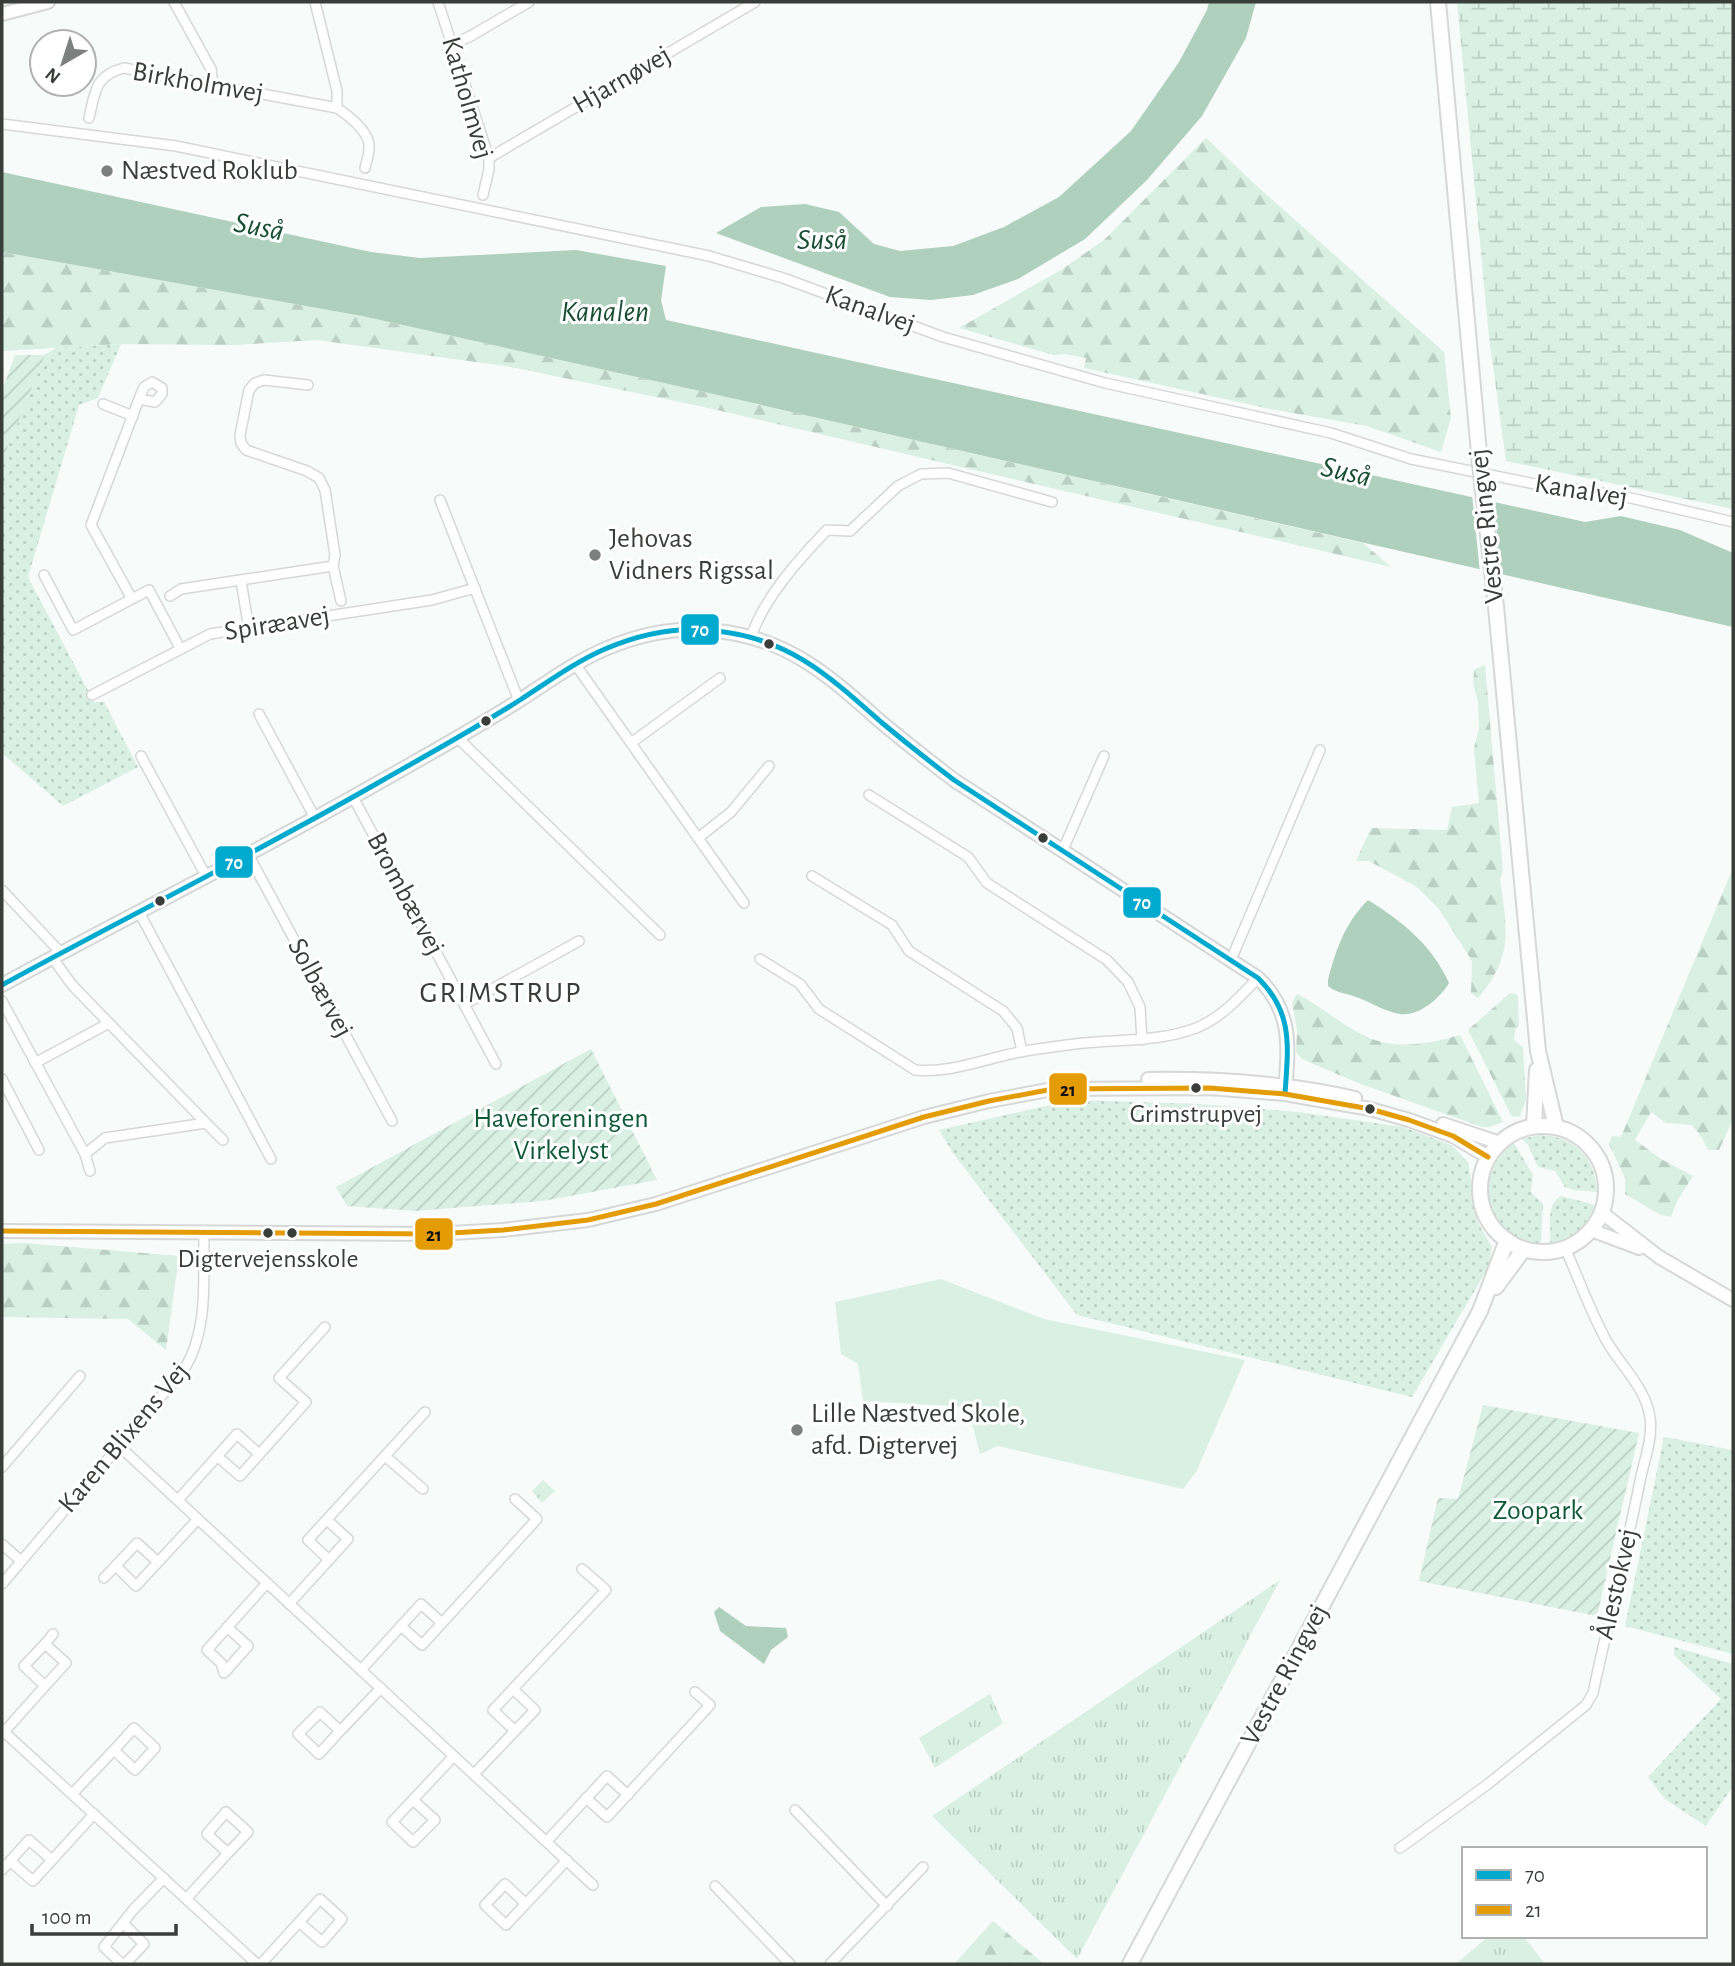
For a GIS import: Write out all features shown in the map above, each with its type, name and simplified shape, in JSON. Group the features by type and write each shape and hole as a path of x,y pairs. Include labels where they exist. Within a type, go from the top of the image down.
{"main road":[{"name":"Vestre Ringvej","path":"1438,2 1538,1051 1556,1127"},
{"name":"Vestre Ringvej","path":"1534,1126 1538,1051"},
{"path":"1534,1126 1556,1127 1581,1138 1599,1159 1606,1186 1601,1212 1591,1230 1566,1248 1545,1252 1524,1249 1507,1240 1489,1221 1483,1209 1480,1182 1488,1157 1510,1135 1534,1126"},
{"name":"Vestre Ringvej","path":"1480,1311 1507,1240"},
{"name":"Vestre Ringvej","path":"1130,1964 1480,1311 1524,1249"}],"street":[{"path":"2,14 48,2"},
{"path":"174,2 211,69 214,85"},
{"path":"315,2 337,90 337,108 367,137 369,146 365,168"},
{"name":"Katholmvej","path":"438,2 489,158 483,195"},
{"path":"452,44 529,2"},
{"name":"Hjarnøvej","path":"489,158 755,2"},
{"name":"Birkholmvej","path":"89,118 96,87 103,77 124,68 337,108"},
{"name":"Kanalvej","path":"2,124 176,145 709,256 783,278 943,337 1105,383 1331,433 1411,459 1535,484 1618,495 1733,522"},
{"path":"308,385 264,380 255,383 249,390 240,435 241,443 246,450 307,471 318,478 325,490 335,555 333,566 341,601"},
{"path":"132,599 91,525 139,399"},
{"path":"103,404 133,416"},
{"path":"751,637 775,593 797,561 827,530 850,531 898,485 921,474 948,473 1052,502"},
{"path":"440,500 519,701"},
{"path":"170,596 181,589 333,566"},
{"path":"44,575 73,630 149,590 180,649"},
{"path":"241,580 249,629"},
{"name":"Spiræavej","path":"92,695 210,634 432,600 475,588"},
{"path":"2,985 353,797 458,738 575,664 605,649 640,637 671,631 719,631 751,637 783,649 818,668 954,780 1258,978 1272,992 1281,1009 1288,1044 1285,1089"},
{"path":"575,664 744,903"},
{"path":"631,743 720,678"},
{"path":"259,714 315,818"},
{"path":"458,738 660,935"},
{"path":"1231,960 1320,750"},
{"path":"141,756 206,876"},
{"path":"1062,852 1104,756"},
{"path":"698,838 731,812 769,766"},
{"path":"869,795 968,857 987,883 1107,960 1128,982 1140,1007 1142,1040"},
{"name":"Brombærvej","path":"353,797 496,1064"},
{"name":"Solbærvej","path":"248,854 392,1121"},
{"path":"812,876 892,925 909,951 1003,1011 1017,1028 1022,1052"},
{"path":"2,890 57,955 72,985 223,1140"},
{"path":"139,912 271,1159"},
{"path":"464,1004 579,942"},
{"path":"761,959 800,984 819,1009 915,1069 931,1071 1022,1052 1173,1035 1197,1028 1221,1015 1258,978"},
{"path":"2,1001 85,1154 90,1171"},
{"path":"35,1063 109,1023"},
{"path":"2,1231 434,1234 503,1230 588,1220 656,1204 924,1117 1053,1088 1132,1079 1216,1078 1371,1102 1500,1143"},
{"path":"2,1079 39,1150"},
{"path":"1053,1088 1285,1089 1409,1120 1453,1136 1488,1157"},
{"path":"85,1154 105,1138 206,1122"},
{"path":"1601,1212 1658,1257"},
{"path":"1591,1230 1658,1257 1733,1300"},
{"name":"Karen Blixens Vej","path":"2,1584 185,1368 195,1352 203,1310 204,1231"},
{"name":"Ålestokvej","path":"1400,1848 1488,1784 1586,1705 1593,1693 1650,1436 1650,1418 1646,1404 1632,1379 1606,1340 1566,1248"},
{"path":"217,1457 240,1476 306,1402 279,1378 325,1327"},
{"path":"2,1467 80,1376"},
{"path":"330,1560 308,1540 425,1412"},
{"path":"178,1500 237,1434 259,1454"},
{"path":"118,1445 593,1885"},
{"path":"386,1456 423,1489"},
{"path":"401,1626 422,1645 537,1519 515,1499"},
{"path":"116,1566 136,1586 198,1519"},
{"path":"289,1604 348,1539 327,1520"},
{"path":"104,1578 137,1543 158,1562"},
{"path":"2,1544 21,1561"},
{"path":"515,1731 493,1710 606,1590 582,1569"},
{"path":"227,1627 248,1646 224,1673 221,1663 207,1650 227,1627 267,1583"},
{"path":"361,1670 421,1604 442,1623"},
{"path":"45,1686 24,1667 54,1634"},
{"path":"45,1644 66,1663 3,1731 259,1964 320,1899 342,1919 322,1942 299,1922"},
{"path":"340,1731 320,1712 298,1734 319,1754 381,1688"},
{"path":"474,1774 535,1710 513,1689"},
{"path":"586,1798 607,1817 710,1705 695,1692"},
{"path":"73,1793 134,1728 155,1748 135,1770 114,1750"},
{"path":"413,1800 435,1820 413,1842 392,1822 454,1756"},
{"path":"547,1841 607,1776 628,1795"},
{"path":"795,1810 887,1906"},
{"path":"186,1899 228,1853 247,1832 226,1812 207,1834 228,1853"},
{"path":"10,1860 33,1881 94,1814"},
{"path":"2,1870 29,1840 52,1860"},
{"path":"526,1904 505,1884 485,1905 506,1925 526,1904 567,1860"},
{"path":"830,1964 923,1867"},
{"path":"123,1923 144,1944 124,1964 104,1947 123,1923 164,1878"},
{"path":"715,1886 790,1964"}],"green space":[{"path":"1457,2 1733,2 1733,509 1506,461 1489,337"},
{"path":"1206,138 1444,352 1451,418 1441,452 1367,426 1270,409 1084,368 1086,358 1054,355 959,328 1061,270 1104,240"},
{"path":"2,252 362,316 700,391 1363,543 1391,567 704,407 511,367 317,340 235,345 121,344 2,351"},
{"path":"121,344 98,398 79,405 28,577 94,702 104,702 138,767 63,806 2,753 2,461 45,355 56,348"},
{"path":"15,355 45,355 2,461 2,391"},
{"path":"1485,665 1506,928 1503,955 1498,969 1478,998 1471,993 1472,961 1439,909 1417,887 1369,861 1356,861 1371,828 1447,830 1452,807 1479,803 1474,748 1479,728 1478,701 1473,684 1474,670"},
{"path":"1733,868 1733,1119 1719,1150 1708,1150 1692,1125 1666,1123 1651,1112 1635,1140 1661,1159 1693,1176 1677,1201 1671,1217 1659,1214 1625,1194 1625,1178 1609,1144 1612,1136 1621,1137"},
{"path":"1510,993 1518,997 1519,1026 1515,1030 1514,1040 1523,1047 1526,1100 1520,1116 1512,1117 1468,1030"},
{"path":"1297,994 1355,1031 1375,1040 1411,1044 1460,1035 1503,1122 1482,1127 1358,1083 1302,1059 1296,1052 1297,1030 1292,1003"},
{"name":"Haveforeningen Virkelyst","path":"591,1049 657,1180 543,1201 415,1211 347,1206 336,1187"},
{"path":"1073,1100 1198,1104 1298,1112 1403,1127 1451,1145 1468,1162 1478,1223 1492,1247 1489,1266 1412,1397 1077,1315 953,1153 939,1130"},
{"path":"1540,1135 1563,1140 1581,1151 1592,1169 1597,1192 1565,1187 1555,1171 1538,1167 1528,1145 1522,1139"},
{"path":"1514,1143 1533,1175 1531,1192 1543,1204 1541,1242 1538,1244 1505,1229 1489,1202 1488,1186 1492,1171 1500,1156"},
{"path":"1561,1196 1595,1205 1578,1231 1550,1244 1551,1210"},
{"path":"23,1243 179,1256 166,1350 128,1319 2,1317 2,1244"},
{"path":"941,1279 1044,1319 1245,1360 1196,1472 1183,1489 998,1446 980,1454 968,1407 863,1401 858,1364 841,1354 835,1302"},
{"name":"Zoopark","path":"1483,1405 1639,1433 1597,1616 1419,1581 1438,1498 1458,1499"},
{"path":"1664,1437 1733,1450 1733,1654 1625,1626"},
{"path":"543,1480 555,1491 542,1503 532,1491"},
{"path":"1280,1580 1077,1959 932,1816"},
{"path":"1674,1647 1733,1664 1733,1786 1706,1826 1665,1799 1648,1777 1721,1699 1674,1655"},
{"path":"990,1694 1003,1723 935,1768 919,1738"},
{"path":"993,1921 1044,1964 954,1964"},
{"path":"1487,1938 1525,1938 1545,1964 1456,1964"}],"water":[{"name":"Suså","path":"1209,2 1256,2 1246,38 1202,116 1147,180 1085,239 1018,279 973,295 931,300 890,297 716,233 761,207 805,204 839,212 874,244 900,251 953,246 1004,227 1059,197 1131,131 1179,62"},
{"name":"Kanalen","path":"2,172 371,252 420,258 576,250 666,266 661,300 666,320 1585,522 1621,516 1680,530 1733,553 1733,627 362,316 2,252"},
{"path":"1368,900 1415,935 1434,957 1449,983 1435,1000 1422,1009 1407,1014 1395,1013 1328,986 1342,937"},
{"path":"719,1607 746,1626 786,1628 788,1637 771,1650 764,1664 720,1631 714,1612"}],"pier":[{"path":"1472,494 1494,499 1501,578 1480,573"}],"transit line":[{"name":"70","path":"2,985 336,807 469,731 594,654 646,635 688,630 717,631 766,642 807,662 954,780 1258,978 1270,991 1283,1018 1287,1046 1285,1094"},
{"name":"21","path":"2,1231 434,1234 503,1230 588,1220 656,1204 924,1117 1053,1089 1210,1088 1285,1094 1370,1109 1409,1120 1453,1136 1488,1157"}],"place":[{"name":"Næstved Roklub","path":"107,171"},
{"name":"Jehovas Vidners Rigssal","path":"595,555"},
{"name":"Grimstrupvej","path":"1196,1088"},
{"name":"Digtervejensskole","path":"268,1233"},
{"name":"Lille Næstved Skole, afd. Digtervej","path":"797,1430"}],"district":[{"name":"GRIMSTRUP","path":"501,993"}]}
